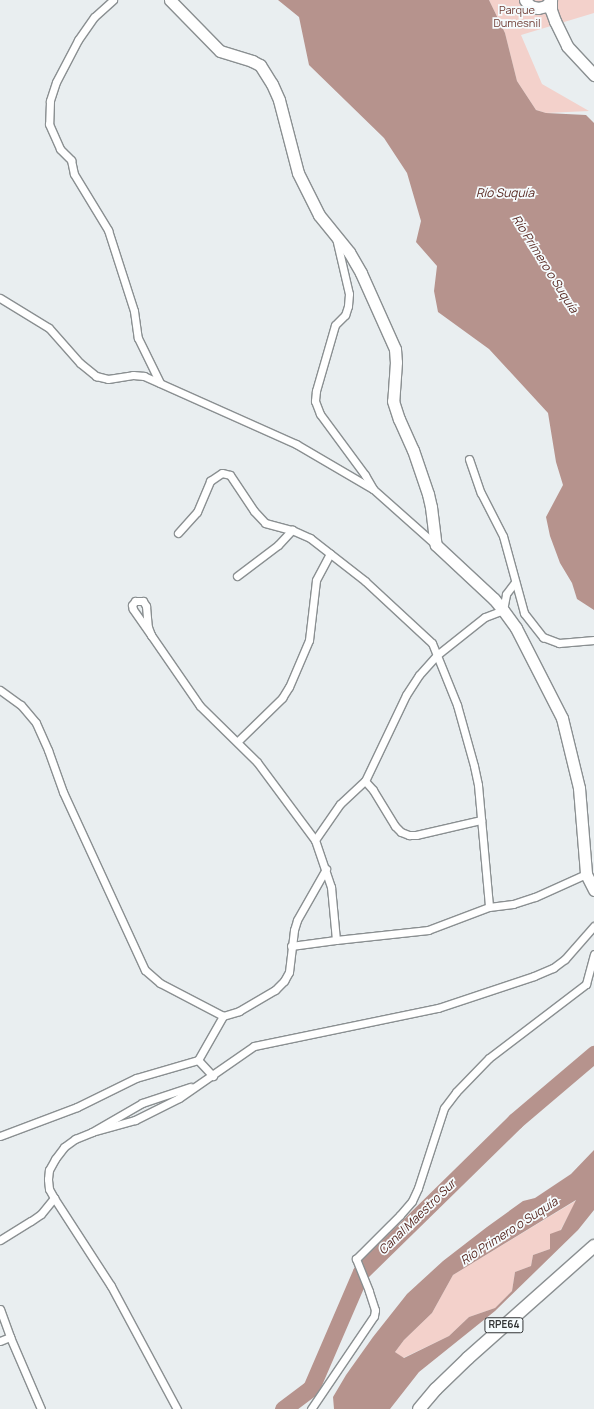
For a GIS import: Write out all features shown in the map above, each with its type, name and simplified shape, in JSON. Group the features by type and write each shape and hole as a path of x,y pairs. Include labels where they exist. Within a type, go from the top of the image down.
{"main road":[{"name":"RPE64","path":"419,1409 436,1389 463,1362 594,1246"}],"street":[{"path":"113,0 90,23 78,40 56,82 50,101 49,124 60,149 71,160 74,174 108,230 134,312 138,338 160,383"},
{"path":"170,0 220,51 260,65 280,100 298,173 319,215 349,252 361,273 395,349 396,362 393,401 398,419 413,450 428,494 436,546"},
{"path":"525,0 530,6 538,8 555,22"},
{"path":"538,8 546,6 551,0"},
{"path":"551,0 551,10 555,22 567,46 594,75"},
{"path":"336,237 349,294 348,306 345,315 335,325 316,391 315,401 320,414 365,475 373,489"},
{"path":"0,298 49,328 80,363 96,376 108,379 133,375 144,376 296,444 373,489 494,599 503,610 525,646 562,718 579,788 586,874 594,890"},
{"path":"469,458 481,493 503,536 524,612 543,637 558,643 594,640"},
{"path":"178,533 196,512 210,481 222,473 230,475 254,511 265,523 292,530 310,538 394,606 432,643 457,705 474,766 481,820 489,907"},
{"path":"238,576 278,545 292,530"},
{"path":"238,741 282,698 288,687 310,640 313,592 316,580 330,554"},
{"path":"503,610 506,594 515,582"},
{"path":"315,840 340,804 365,781 406,695 419,675 437,655 485,617 503,610"},
{"path":"151,635 200,706 238,741 257,762 315,840 331,887 336,940"},
{"path":"0,690 21,705 36,723 48,750 63,792 145,970 160,983 223,1016"},
{"path":"365,781 373,790 395,826 401,832 408,835 416,835 481,820"},
{"path":"0,1136 77,1107 136,1078 198,1060 223,1016 238,1011 258,1001 284,981 289,972 291,946 297,920 326,869"},
{"path":"291,946 428,930 489,907 523,901 586,874"},
{"path":"177,1409 111,1286 49,1189 49,1170 64,1147 75,1139 92,1132 141,1117 179,1098 213,1076 247,1050 264,1043 356,1026 438,1008 534,976 553,968 565,959 594,926"},
{"path":"586,984 594,954"},
{"path":"311,1409 374,1316 375,1310 369,1291 356,1259 412,1201 418,1188 444,1108 456,1092 489,1058 586,984 594,976"},
{"path":"198,1060 213,1076"},
{"path":"92,1132 142,1103 200,1084"},
{"path":"0,1240 41,1214 54,1198"},
{"path":"0,1309 10,1337 41,1409"},
{"path":"0,1341 10,1337"}],"green space":[{"name":"Parque Dumesnil","path":"489,0 594,0 594,13 521,35 542,84 589,111 546,113 536,110 517,81 505,33"},
{"path":"577,1200 550,1249 533,1255 531,1266 515,1272 512,1291 495,1308 469,1317 449,1336 403,1358 395,1352 404,1340 432,1313 453,1275"}],"water":[{"name":"Río Suquía","path":"278,0 489,0 505,33 517,81 536,110 546,113 586,115 594,123 594,610 577,599 572,583 560,563 550,536 546,517 563,485 556,462 548,413 489,349 438,312 434,291 437,266 416,242 421,221 407,173 384,138 309,65 299,17"},
{"name":"Río Primero o Suquía","path":"594,1150 594,1210 578,1230 495,1311 419,1372 390,1409 334,1409 333,1397 346,1375 373,1337 407,1294 443,1261 487,1227 523,1201 535,1198 571,1174","holes":["576,1200 561,1230 550,1234 550,1249 533,1255 531,1266 515,1272 512,1291 495,1308 469,1317 449,1336 404,1358 395,1352 404,1340 432,1313 453,1275"]}],"waterway":[{"name":"Canal Maestro Sur","path":"283,1409 311,1388 361,1272 515,1121 594,1054"}]}
